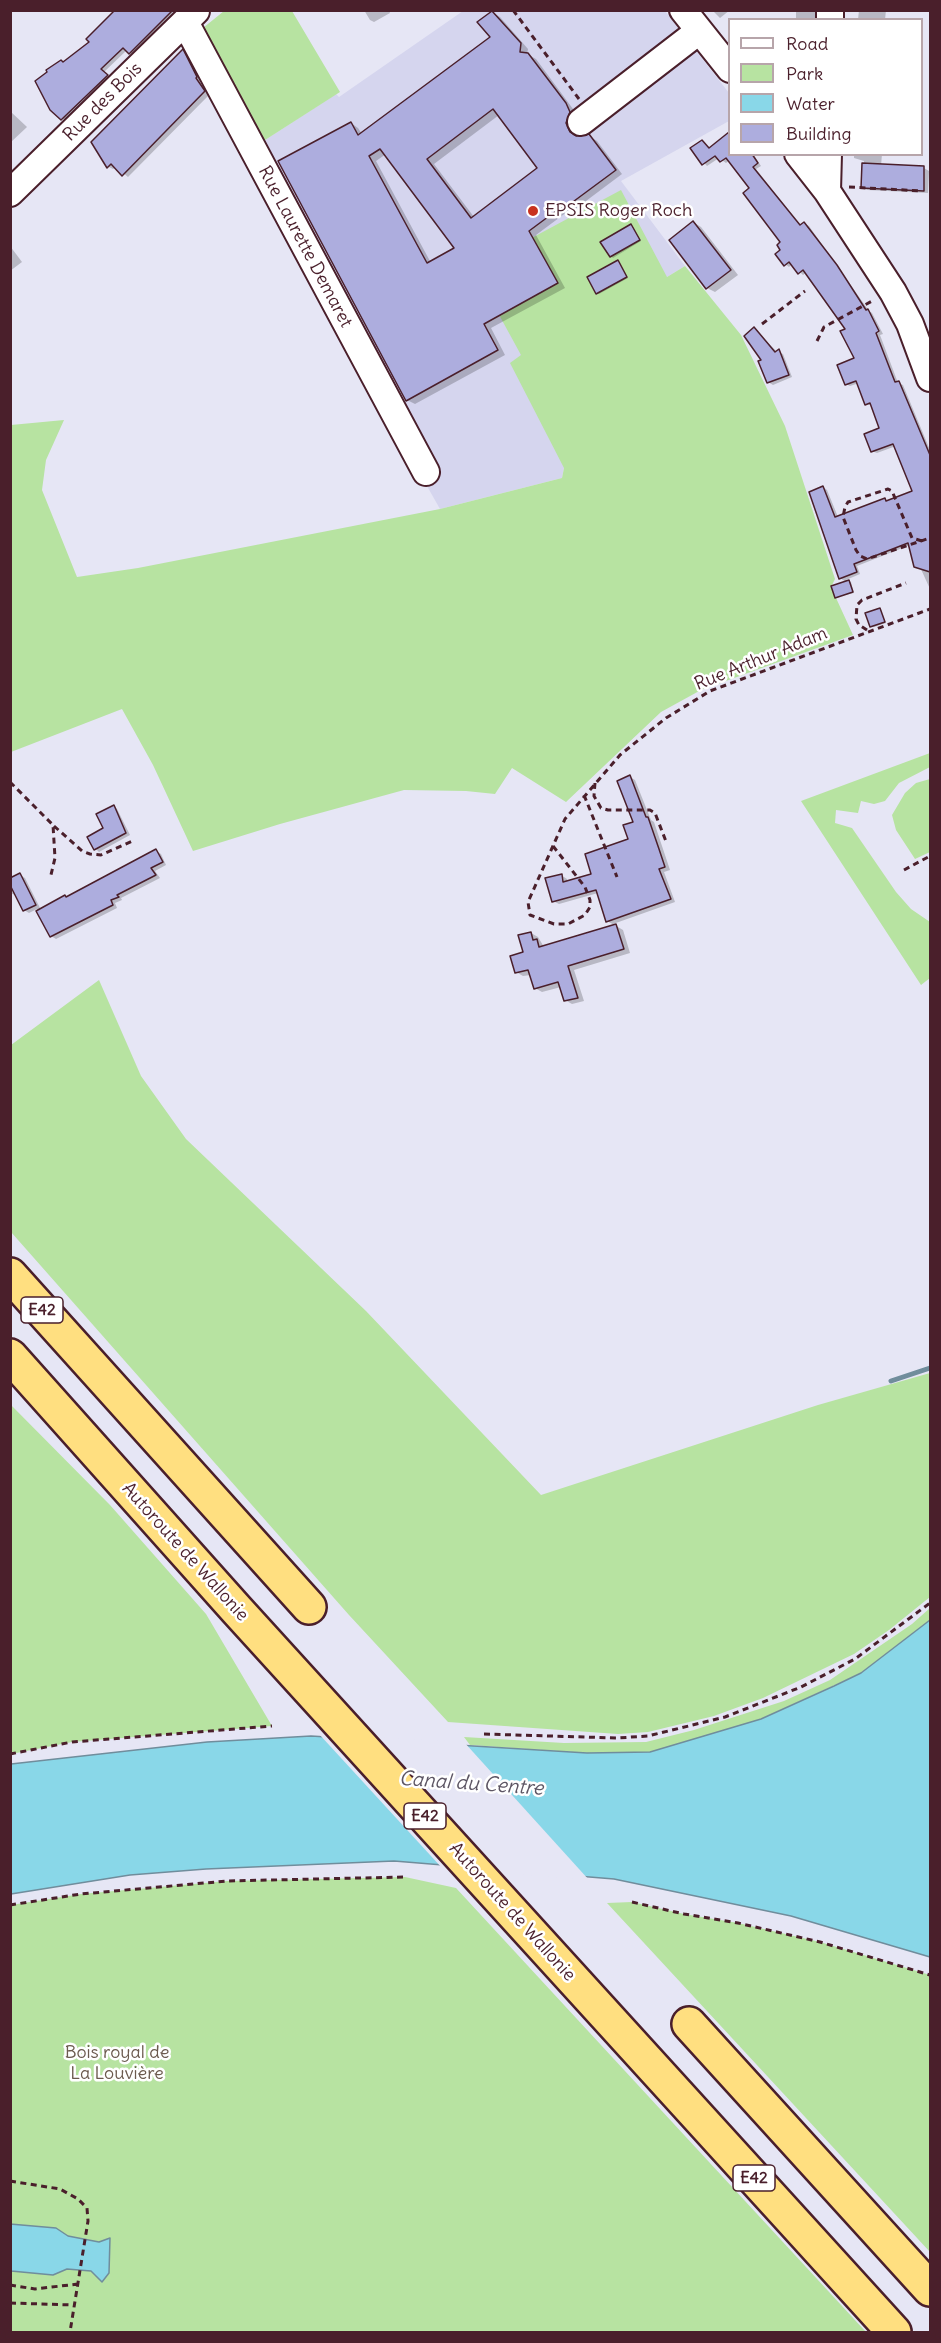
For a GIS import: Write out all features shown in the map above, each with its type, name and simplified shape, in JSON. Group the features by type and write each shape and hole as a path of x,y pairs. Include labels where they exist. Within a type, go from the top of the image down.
{"highway":[{"name":"E42","path":"10,1275 309,1607"},
{"name":"Autoroute de Wallonie","path":"10,1356 236,1609 894,2332"},
{"path":"689,2024 930,2289"}],"street":[{"path":"683,10 728,68"},
{"name":"Rue des Bois","path":"10,193 190,16"},
{"name":"Rue Laurette Demaret","path":"190,16 426,472"},
{"path":"586,118 699,31"},
{"path":"800,156 827,188 893,292 920,324 930,378"},
{"path":"827,188 828,156"}],"path":[{"path":"513,10 586,118"},
{"path":"827,188 922,191"},
{"path":"762,324 805,291"},
{"path":"817,341 820,331 830,322 893,292"},
{"path":"922,541 912,538 892,491 888,489 848,502 845,507 843,517 856,550 862,558 867,560 922,541 930,538"},
{"path":"869,631 859,625 856,619 857,605 862,600 906,583"},
{"name":"Rue Arthur Adam","path":"553,846 585,887 590,900 590,907 585,915 568,924 554,924 530,915 528,902 562,823 620,755 666,718 710,691 930,609"},
{"path":"10,782 52,825 76,846 90,854 101,855 135,840"},
{"path":"595,782 594,796 601,808 650,810 655,813 667,844"},
{"path":"584,795 617,877"},
{"path":"50,879 55,858 52,825"},
{"path":"904,870 930,856"},
{"path":"484,1734 617,1738 648,1736 715,1719 801,1688 846,1664 930,1603"},
{"path":"10,1754 72,1742 272,1726"},
{"path":"10,1905 81,1894 227,1881 405,1877"},
{"path":"632,1902 809,1940 930,1975"},
{"path":"10,2181 60,2189 78,2199 87,2208 88,2222 70,2332"},
{"path":"10,2285 34,2289 78,2284"},
{"path":"10,2303 74,2305"}],"shaded area":[{"path":"463,11 665,11 728,92 728,122 621,181 685,266 667,277 564,468 562,478 440,509 419,472 262,142 336,94 339,97"}],"green space":[{"path":"224,11 292,11 340,92 262,142 203,28"},
{"path":"621,190 667,277 685,266 741,335 785,426 835,579 831,587 853,635 701,690 661,712 566,802 512,768 495,794 404,790 193,851 153,765 122,709 11,752 11,425 64,420 46,460 42,490 77,577 138,568 440,509 562,478 564,468 510,363 521,355 474,269"},
{"path":"930,753 930,767 899,783 885,801 874,804 861,801 858,813 836,810 835,823 852,828 896,892 911,909 930,922 930,978 921,985 801,801"},
{"path":"930,779 930,852 915,859 896,830 892,815 905,793 916,783"},
{"path":"99,980 141,1076 186,1139 366,1311 541,1495 818,1405 930,1373 930,1597 889,1630 854,1654 763,1698 714,1716 648,1732 618,1734 448,1722 349,1615 11,1232 11,1045"},
{"path":"11,1405 110,1505 206,1614 272,1726 72,1742 11,1754"},
{"path":"930,1608 930,1620 861,1673 761,1719 697,1739 650,1752 587,1753 470,1745 464,1737 564,1743 646,1742 694,1730 784,1701 830,1680 912,1624"},
{"name":"Bois royal de La Louvière","path":"405,1877 456,1888 866,2332 11,2332 11,1905 81,1894 227,1881"},
{"path":"632,1902 820,1942 930,1975 930,2252 607,1903"}],"water":[{"name":"Canal du Centre","path":"930,1620 930,1957 791,1916 614,1879 394,1861 206,1869 130,1875 11,1894 11,1764 207,1742 311,1736 587,1753 650,1752 761,1719 834,1686 861,1673"},
{"path":"10,2224 56,2228 68,2236 99,2242 110,2238 109,2273 102,2282 91,2271 67,2269 53,2275 11,2271"}],"pier":[{"path":"319,1734 464,1742 589,1880 442,1868"}],"building":[{"path":"115,10 173,10 129,54 123,48 101,69 108,75 61,120 50,110 35,81 47,72 46,70 61,60 63,62 89,42 86,39"},
{"path":"492,11 521,43 520,52 528,53 566,103 570,112 566,123 570,132 576,136 589,134 616,170 529,231 558,283 484,324 498,350 406,401 278,161 351,122 358,135 490,37 477,22","holes":["493,109 537,168 471,218 427,159","380,149 454,248 427,263 369,156"]},
{"path":"183,49 196,78 205,91 122,176 111,164 107,168 91,142"},
{"path":"728,133 728,156 753,156 758,163 753,167 800,225 804,222 837,265 866,310 868,309 879,331 876,333 895,382 899,381 930,455 930,572 914,567 908,543 854,564 857,572 839,579 809,492 823,486 835,517 885,498 886,501 912,491 893,444 871,452 864,434 879,428 870,403 865,405 856,381 845,385 837,365 854,358 840,331 845,329 803,270 798,274 789,262 784,266 775,254 780,250 777,245 780,242 743,193 749,188 726,158 720,162 715,156 702,165 690,148 702,140 709,148"},
{"path":"862,163 924,166 924,191 861,188"},
{"path":"693,221 731,270 706,289 669,240"},
{"path":"631,224 640,240 610,257 600,242"},
{"path":"618,260 627,277 596,294 587,277"},
{"path":"754,327 775,352 779,349 789,375 767,383 758,361 761,360 744,336"},
{"path":"849,580 853,592 835,598 831,586"},
{"path":"880,608 885,622 870,627 865,613"},
{"path":"630,775 646,817 648,817 665,867 659,869 671,899 606,922 596,890 552,902 545,878 562,874 563,882 591,874 585,854 628,839 623,825 633,822 617,781"},
{"path":"114,805 126,833 94,850 87,837 103,828 96,814"},
{"path":"156,849 163,862 151,868 156,875 117,895 119,897 111,900 113,905 50,937 36,911"},
{"path":"20,873 36,905 23,911 10,885 10,878"},
{"path":"616,924 624,949 568,966 578,998 564,1001 558,982 534,989 528,970 515,973 510,956 523,952 518,935 531,932 533,940 537,939 539,947"}],"waterway":[{"path":"891,1381 930,1368"}],"place":[{"name":"EPSIS Roger Roch","path":"533,211"}]}
